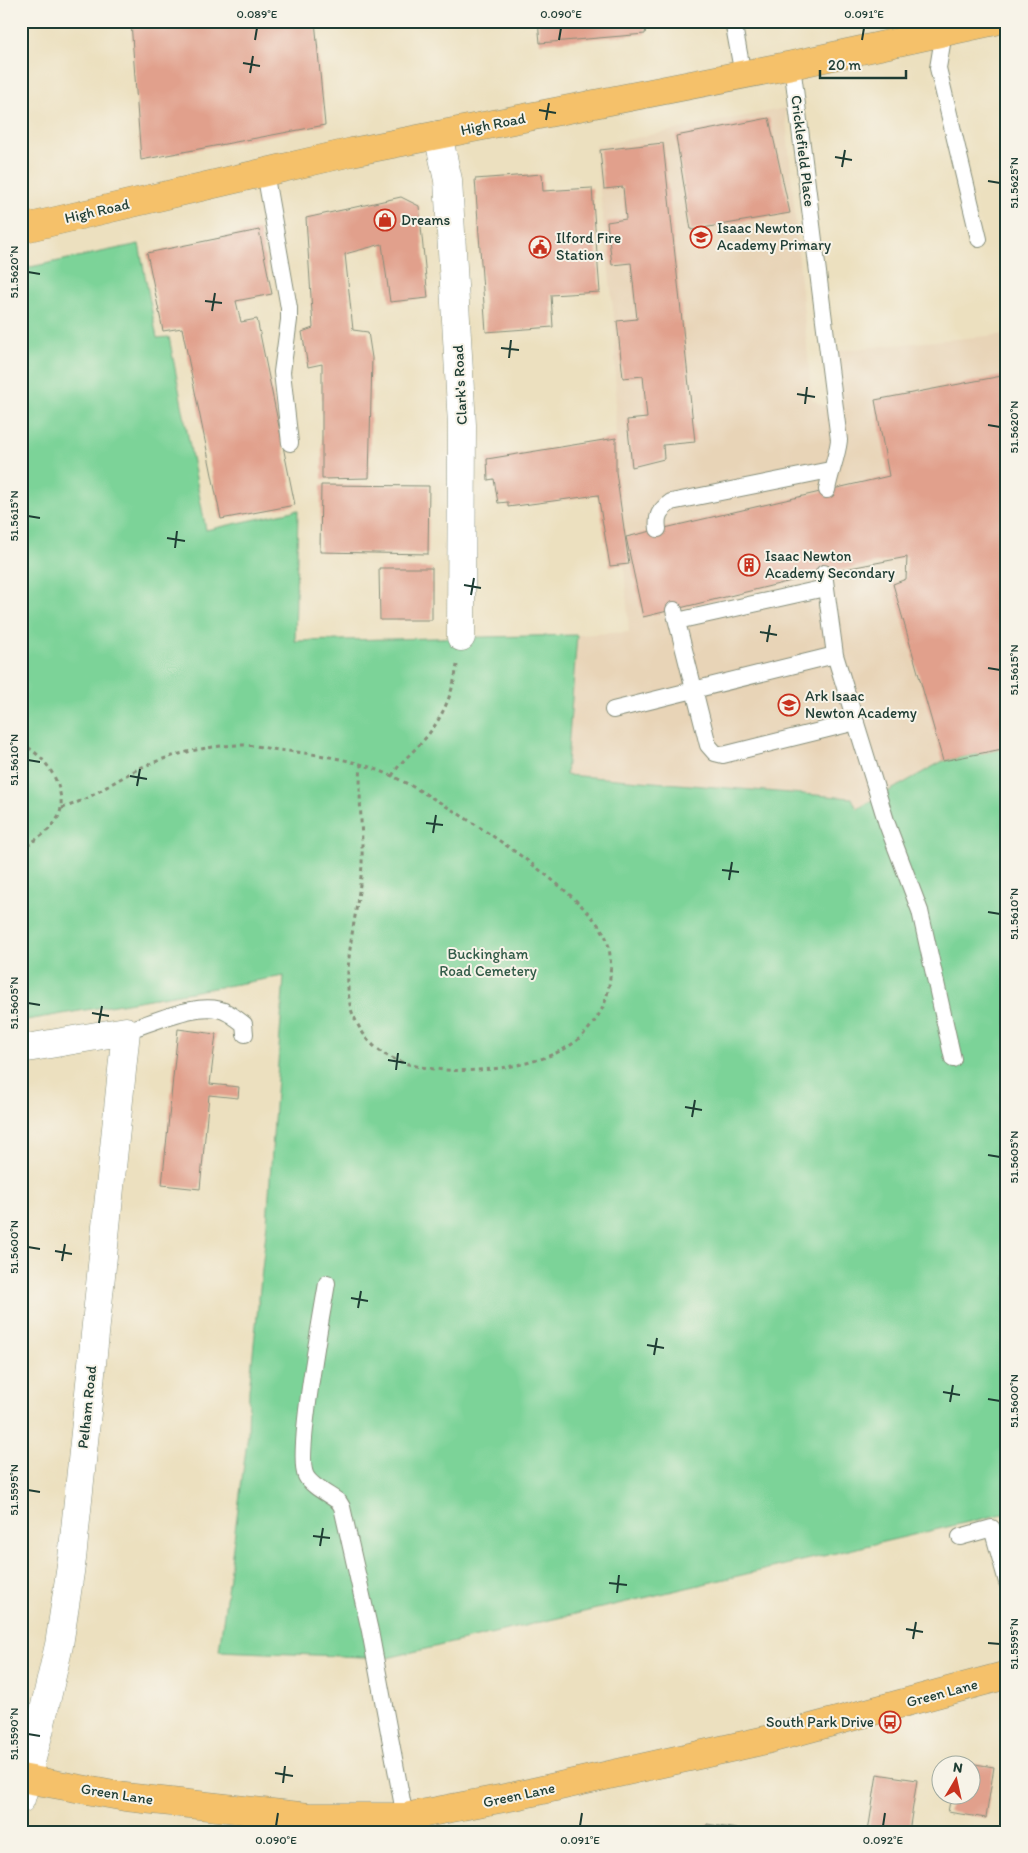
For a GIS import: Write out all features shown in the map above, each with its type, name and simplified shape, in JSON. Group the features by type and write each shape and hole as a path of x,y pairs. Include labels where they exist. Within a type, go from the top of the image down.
{"main road":[{"name":"High Road","path":"21,229 265,172 438,135 792,65 947,26 995,21"},
{"name":"Green Lane","path":"23,1785 309,1818 405,1817 515,1796 766,1740 1007,1675"}],"street":[{"name":"Clark's Road","path":"438,135 448,180 462,425 461,637"},
{"path":"21,1049 126,1030"},
{"name":"Pelham Road","path":"23,1785 59,1645 72,1559 126,1030"}],"lane":[{"path":"733,21 743,75"},
{"path":"947,26 938,68 979,239"},
{"name":"Cricklefield Place","path":"792,65 839,440 837,457 830,470 827,490"},
{"path":"265,172 289,308 282,372 290,443"},
{"path":"658,529 657,518 661,510 671,502 830,470"},
{"path":"856,722 723,755 714,754 708,745 675,616 825,580 835,655 856,722 887,824 920,911 952,1059"},
{"path":"613,710 835,655"},
{"path":"126,1030 149,1024 175,1012 204,1009 226,1011 244,1024 245,1034"},
{"path":"327,1284 305,1424 303,1467 306,1478 339,1502 342,1507 370,1631 405,1817"},
{"path":"960,1537 992,1528 1007,1582"}],"path":[{"path":"392,776 397,767 423,741 443,713 454,684 461,637"},
{"path":"21,744 37,752 46,764 58,791 62,808 53,826 21,848"},
{"path":"62,808 81,803 139,769 199,750 241,745 324,755 362,765 392,776 521,855 577,902 598,925 606,938 611,959 604,1004 592,1025 576,1041 554,1054 519,1064 458,1071 420,1067 401,1062 384,1054 360,1031 351,1009 349,961 362,864 362,765"}],"shaded area":[{"name":"Ark Isaac Newton Academy","path":"785,108 812,400 836,412 832,351 1007,334 1007,1118 852,798 566,775 577,635 629,632 624,566 629,563 616,472 615,327 595,146"}],"green space":[{"name":"Buckingham Road Cemetery","path":"139,244 157,338 169,337 206,530 298,510 295,641 577,635 566,775 852,798 857,809 943,761 1007,748 1007,1513 387,1658 219,1651 248,1434 249,1390 267,1223 284,976 21,1021 21,269"}],"building":[{"path":"315,21 325,125 141,160 131,22"},
{"path":"538,21 647,21 645,34 540,43"},
{"path":"769,118 790,213 691,230 676,136"},
{"path":"663,143 695,442 663,445 664,459 632,467 627,420 647,418 643,376 623,378 617,321 637,319 631,263 612,265 607,222 626,219 623,187 604,189 600,150"},
{"path":"542,174 543,191 592,188 600,292 551,295 553,327 486,332 475,179"},
{"path":"401,197 419,206 428,298 390,302 382,244 345,254 353,330 368,332 372,358 369,478 322,479 322,364 308,367 302,332 313,328 306,218"},
{"path":"259,230 272,294 236,301 241,322 257,319 295,505 221,519 182,328 163,331 147,253"},
{"name":"Isaac Newton Academy Secondary","path":"1007,375 1007,748 943,761 893,584 906,579 907,557 824,573 643,617 626,537 889,476 875,400"},
{"path":"616,438 616,472 629,564 610,566 598,495 508,507 508,502 498,503 494,479 488,480 487,459"},
{"path":"321,485 429,486 428,554 320,552"},
{"path":"379,568 432,568 432,620 380,620"},
{"path":"178,1029 216,1034 210,1084 239,1087 238,1098 209,1095 200,1189 162,1185"},
{"path":"980,1765 994,1767 986,1818 948,1812 949,1806 980,1806"},
{"path":"877,1774 917,1780 909,1832 868,1832"},
{"path":"707,1824 749,1831 749,1832 706,1832"}],"place":[{"name":"Dreams","path":"385,220"},
{"name":"Isaac Newton Academy Primary","path":"701,237"},
{"name":"Ilford Fire Station","path":"540,247"},
{"name":"Isaac Newton Academy Secondary","path":"749,565"},
{"name":"Ark Isaac Newton Academy","path":"789,705"},
{"name":"South Park Drive","path":"890,1722"}]}
